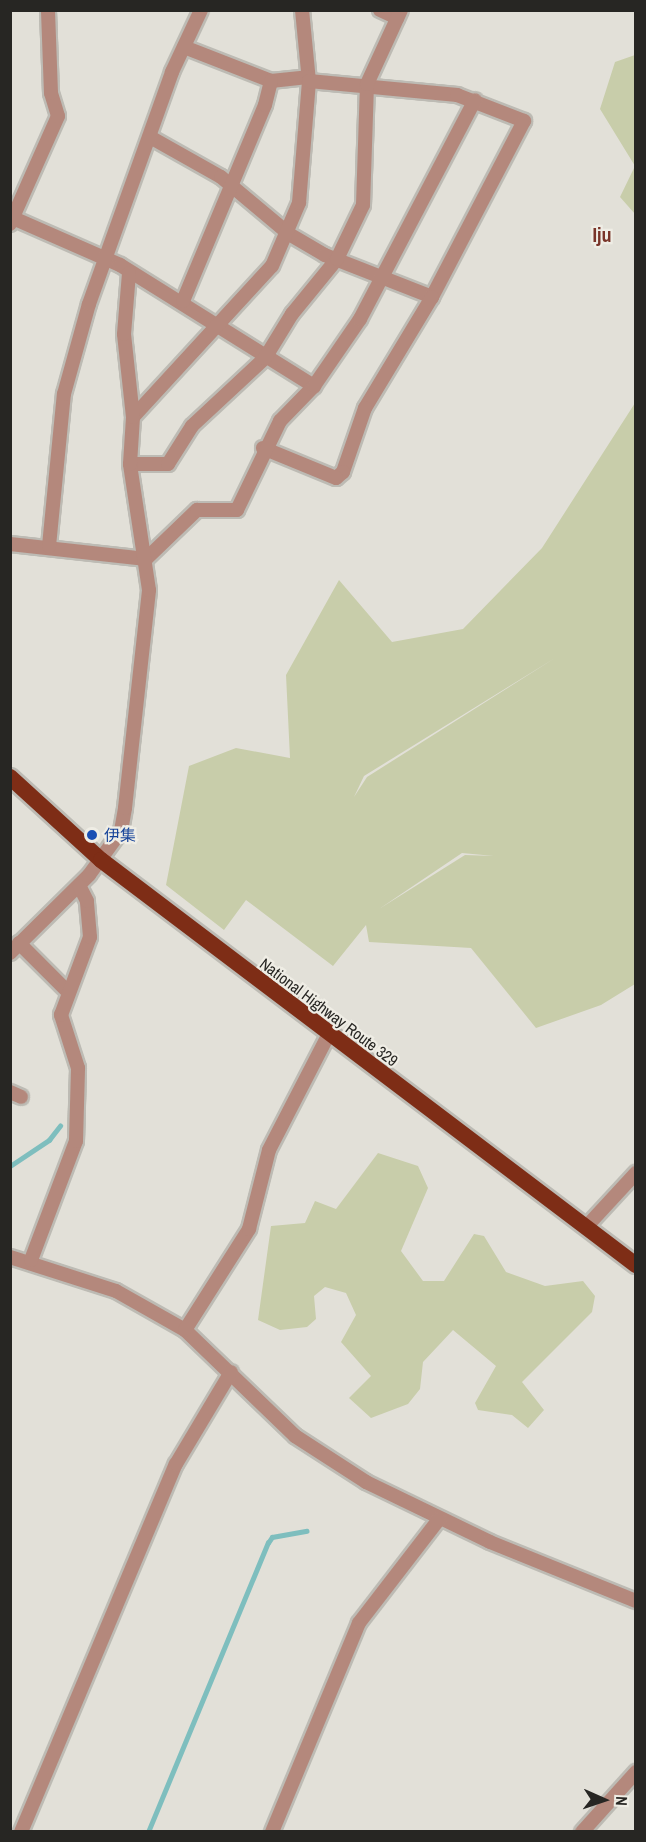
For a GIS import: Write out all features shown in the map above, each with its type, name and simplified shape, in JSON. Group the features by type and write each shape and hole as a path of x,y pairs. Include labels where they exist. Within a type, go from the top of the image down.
{"highway":[{"name":"National Highway Route 329","path":"10,777 100,860 636,1265"}],"street":[{"path":"48,10 51,93 58,116 12,221 104,258 183,301 265,358 314,386"},
{"path":"49,546 64,394 104,258 184,47 201,10"},
{"path":"133,417 221,327 272,266 289,234 304,176 308,80 302,10"},
{"path":"130,464 168,464 192,426 265,358 292,314 337,259 363,205 367,84 399,14 380,10"},
{"path":"184,47 271,81 308,80 367,84 475,100 524,121 432,297 364,408 343,472 336,478 263,448"},
{"path":"183,301 271,81"},
{"path":"146,560 196,510 237,510 263,448 314,386 384,275 475,100"},
{"path":"150,137 231,185 289,234 337,259 384,275 432,297"},
{"path":"66,990 15,948 80,887 121,831 125,808 149,590 130,464 133,417 124,334 129,273"},
{"path":"10,544 49,546 146,560"},
{"path":"31,1260 76,1141 78,1068 61,1015 66,990 90,937 87,901 80,887"},
{"path":"185,1330 249,1230 269,1150 329,1034"},
{"path":"586,1227 636,1173"},
{"path":"10,1257 31,1260 116,1291 185,1330 315,1451 438,1519 636,1601"},
{"path":"21,1832 177,1464 231,1372"},
{"path":"272,1832 359,1623 438,1519"},
{"path":"582,1832 636,1772"}],"green space":[{"path":"636,55 635,214 620,197 635,166 600,109 615,62"},
{"path":"635,403 635,984 601,1005 536,1028 471,948 369,942 366,925 333,966 246,900 224,930 166,885 189,766 236,748 290,758 286,675 339,580 392,642 463,629 542,548","holes":["555,658 367,777 354,797 364,776","462,853 494,856 465,855 379,909"]},
{"path":"378,1153 418,1166 428,1188 401,1251 423,1281 444,1281 474,1234 484,1236 506,1272 545,1286 583,1281 595,1296 592,1312 522,1382 544,1410 528,1428 512,1415 478,1410 475,1403 496,1366 453,1330 423,1362 420,1389 408,1404 371,1418 349,1398 371,1376 341,1342 356,1315 346,1293 325,1287 314,1296 316,1319 307,1327 280,1330 258,1320 271,1226 305,1223 315,1201 336,1209"}],"waterway":[{"path":"10,1166 49,1140 60,1126"},
{"path":"148,1832 268,1543 272,1537 306,1531"}],"place":[{"name":"伊集","path":"92,835"}],"district":[{"name":"Iju","path":"602,234"}]}
